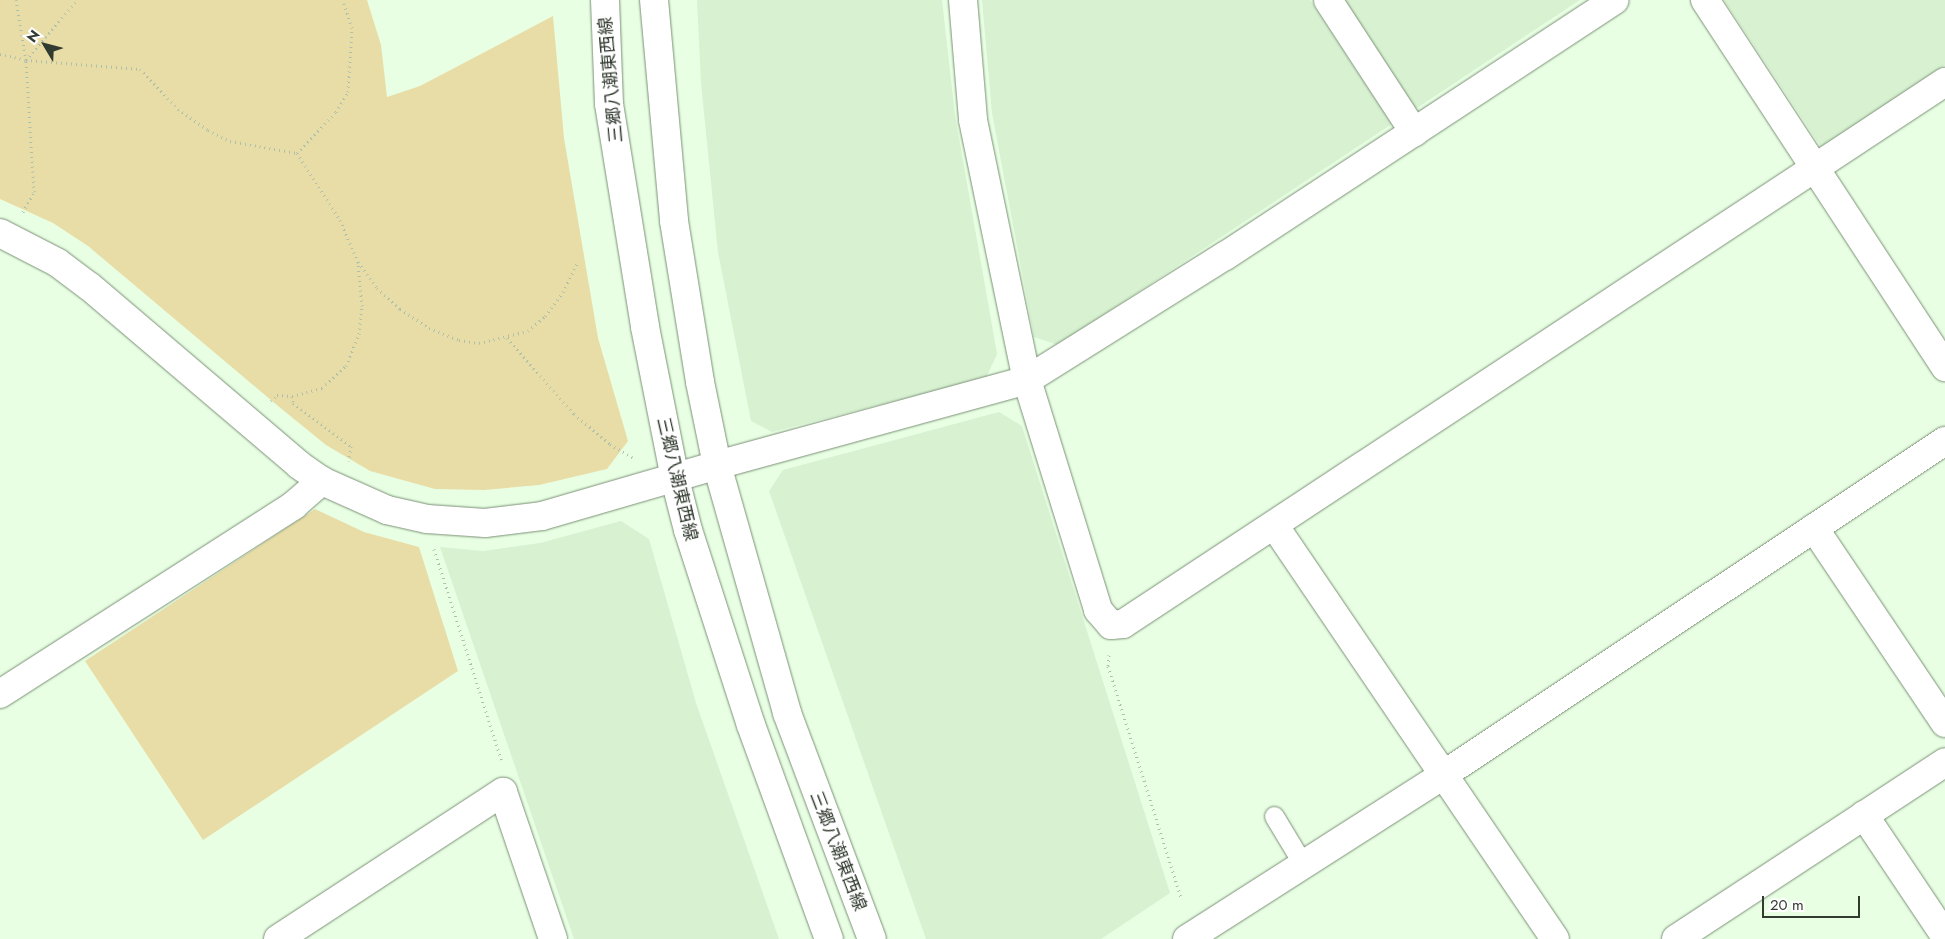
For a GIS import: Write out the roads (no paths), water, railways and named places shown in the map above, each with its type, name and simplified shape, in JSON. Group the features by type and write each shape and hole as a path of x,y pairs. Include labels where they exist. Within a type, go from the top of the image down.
{"street":[{"name":"三郷八潮東西線","path":"605,0 609,104 646,327 675,479 688,530 751,726 829,939"},
{"name":"三郷八潮東西線","path":"654,0 674,221 700,382 717,465 787,713 872,939"},
{"path":"963,0 973,120 1027,380 1098,610 1112,625 1123,624 1945,82"},
{"path":"1328,0 1414,132"},
{"path":"0,233 58,263 89,286 299,465 322,481 387,510 427,519 485,523 542,516 675,479 717,465 1027,380 1414,132 1614,0"},
{"path":"1705,0 1945,367"},
{"path":"1187,939 1443,775 1945,442"},
{"path":"0,694 294,505 322,481"},
{"path":"1274,525 1555,939"},
{"path":"1814,528 1945,723"},
{"path":"1676,939 1945,762"},
{"path":"278,939 504,792 554,939"},
{"path":"1864,815 1945,936"}],"lane":[{"path":"1274,816 1303,864"}]}
